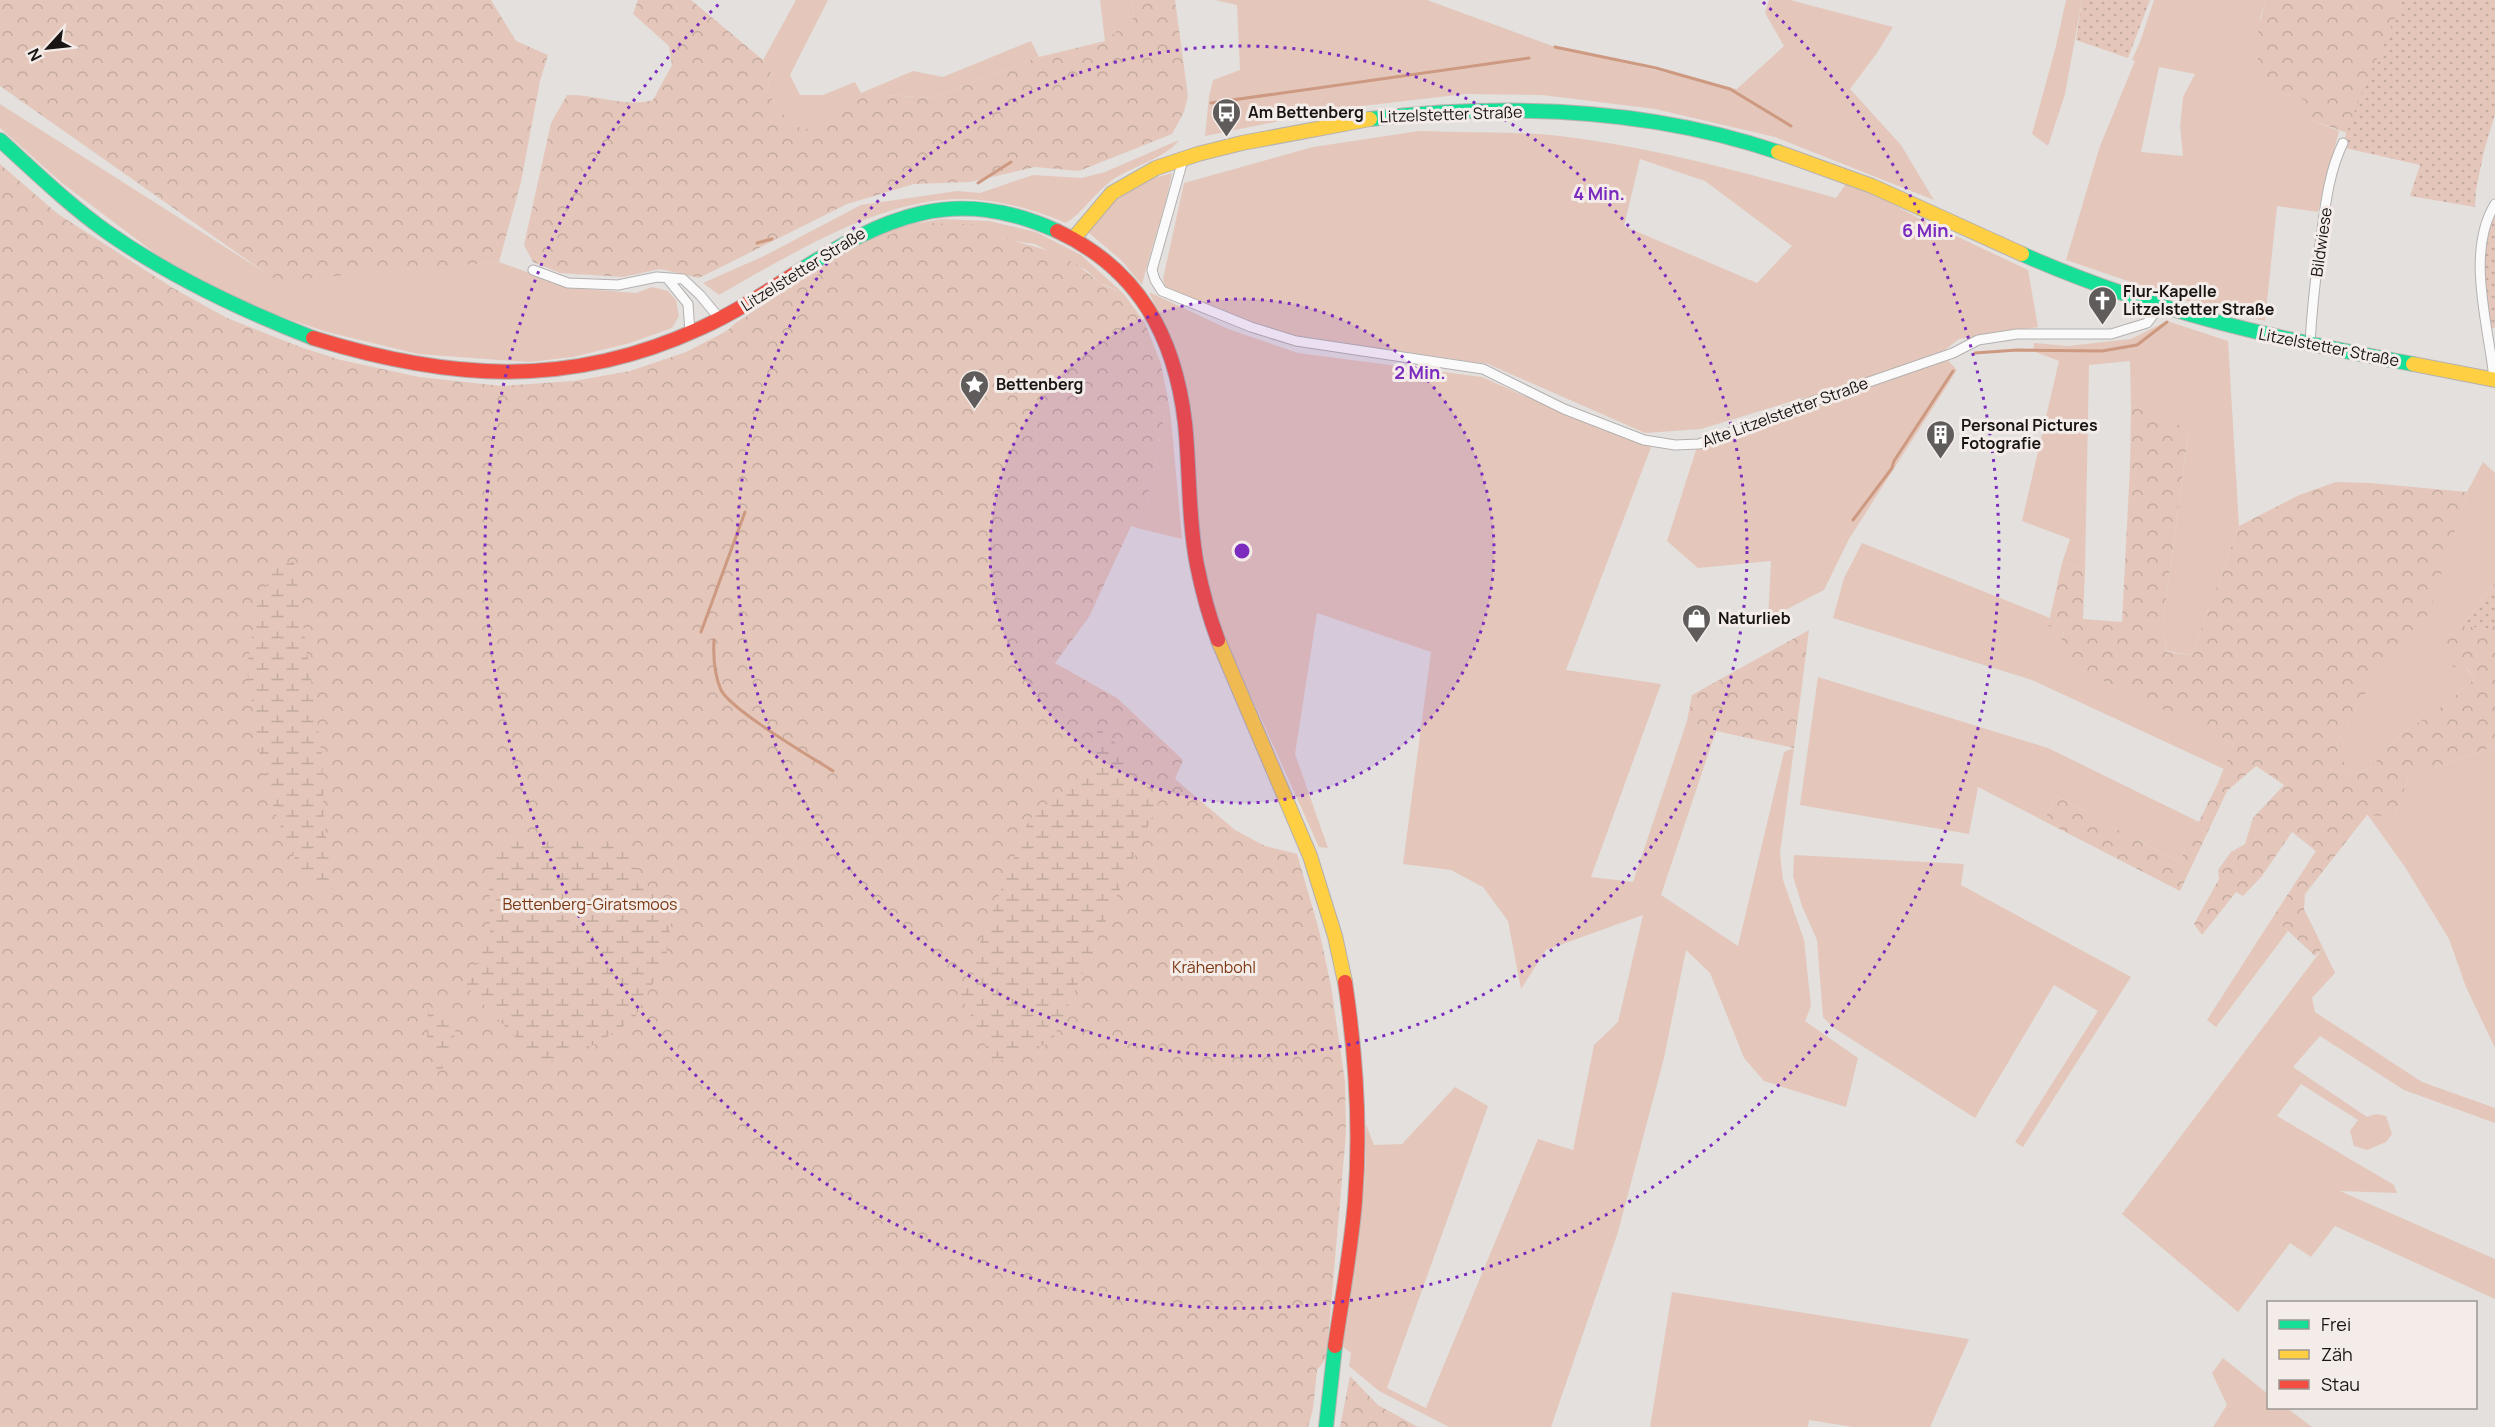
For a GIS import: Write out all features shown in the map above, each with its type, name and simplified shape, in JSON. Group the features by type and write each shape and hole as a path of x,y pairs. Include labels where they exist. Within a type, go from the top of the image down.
{"main road":[{"name":"Litzelstetter Straße","path":"0,140 53,189 117,240 178,278 238,308 302,334 360,351 424,365 465,370 523,372 622,357 690,333 720,319 844,241 871,227 916,213 969,208 1011,213 1074,238 1118,189 1153,170 1232,144 1355,119 1400,114 1520,110 1562,112 1650,122 1757,147 1828,169 2103,288 2159,307 2263,335 2494,380"},
{"path":"1074,238 1118,271 1139,295 1157,323 1172,360 1186,434 1191,515 1202,592 1237,691 1308,849 1329,916 1347,993 1360,1122 1351,1241 1326,1427"}],"street":[{"name":"Bildwiese","path":"2310,343 2313,293 2324,214 2330,184 2343,143"},
{"name":"Alte Litzelstetter Straße","path":"1183,160 1152,270 1162,291 1251,327 1296,341 1482,369 1564,409 1644,440 1675,446 1699,444 1953,353 1978,340 2017,334 2111,334 2147,323 2159,307"},
{"path":"2494,380 2480,270 2486,224 2495,204"},
{"path":"533,270 568,283 618,285 657,277 683,279 720,319"},
{"path":"667,278 688,304 690,333"}],"green space":[{"path":"0,0 491,0 516,41 548,55 540,81 521,182 499,262 277,281 0,86"},
{"path":"638,0 691,0 763,60 771,73 767,92 792,126 819,131 840,101 888,95 932,98 1039,57 1105,41 1134,17 1132,0 1175,0 1188,96 1184,112 1172,134 1079,171 1035,167 970,182 914,184 847,204 699,278 660,269 623,277 560,273 533,262 524,245 551,123 567,95 622,102 653,100 672,65 669,46 633,14"},
{"path":"796,0 828,0 790,75 800,95 823,95 855,82 861,93 913,71 943,77 1031,41 1039,57 932,98 888,95 819,132 792,126 767,92 771,73 763,60"},
{"path":"1100,0 1132,0 1134,17 1105,41"},
{"path":"1215,0 1427,0 1555,47 1737,89 1784,46 1765,13 1769,0 1790,0 1893,27 1850,89 1901,145 1934,200 1775,137 1655,109 1542,95 1465,94 1345,108 1205,136 1213,80 1240,70 1237,5"},
{"path":"2066,0 2082,0 2065,94 2048,146 2032,134"},
{"path":"2082,0 2150,0 2128,58 2076,40"},
{"path":"2154,0 2266,0 2260,18 2281,93 2306,100 2311,120 2339,131 2318,212 2277,206 2265,321 2187,301 2066,260 2100,146 2135,61 2132,60","holes":["2159,67 2195,74 2183,97 2180,127 2183,156 2141,152"]},
{"path":"2266,0 2403,0 2347,133 2311,120 2305,100 2281,93 2261,80 2257,40"},
{"path":"2403,0 2495,0 2495,114 2484,151 2475,207 2410,196 2420,165 2341,147 2360,97"},
{"path":"0,104 277,280 499,262 571,288 636,293 652,287 668,291 676,300 679,316 672,328 630,343 573,357 529,362 418,354 327,332 252,307 160,257 62,183 0,128"},
{"path":"1419,131 1543,134 1665,154 1836,198 1846,184 1869,191 1920,219 2028,270 2038,327 1959,339 1941,353 1957,370 1849,539 1824,590 1768,619 1771,561 1698,568 1667,541 1697,447 1805,402 1803,398 1701,429 1645,433 1488,364 1296,336 1251,323 1166,289 1163,279 1184,183 1313,147","holes":["1640,159 1705,181 1792,246 1757,283 1624,226"]},
{"path":"1179,140 1158,157 1111,181 1066,223 998,202 955,199 924,202 863,220 832,234 719,295 703,283 764,256 861,205 957,191 980,193 1033,175 1082,178 1105,172"},
{"name":"Bettenberg-Giratsmoos","path":"0,164 58,214 173,288 227,318 303,348 341,360 419,377 502,386 574,381 630,371 686,352 725,332 753,312 776,305 834,263 869,243 905,229 929,223 992,225 1011,240 1047,250 1076,264 1103,285 1123,293 1145,323 1161,364 1168,400 1145,509 1137,528 1131,526 1089,617 1055,663 1117,698 1183,760 1175,779 1235,830 1265,846 1297,854 1319,930 1331,986 1345,1082 1346,1133 1328,1340 1325,1360 1317,1370 1313,1409 1308,1427 0,1427"},
{"path":"1172,173 1142,285 1121,260 1089,233 1095,219 1112,199 1133,186"},
{"path":"2495,204 2495,328 2491,328 2482,299 2480,270"},
{"path":"942,219 989,221 1036,232 1081,255 1123,293 1100,283 1086,270 1035,244 1001,239 724,333 737,322 859,243 900,226"},
{"path":"1149,292 1228,329 1298,353 1482,377 1561,412 1653,442 1566,670 1661,684 1591,877 1633,882 1687,721 1716,731 1661,895 1738,946 1784,752 1794,748 1780,853 1783,880 1804,940 1811,1006 1805,1021 1858,1058 1846,1107 1764,1081 1744,1058 1710,973 1686,950 1664,1058 1618,1232 1551,1427 1449,1427 1379,1391 1349,1366 1351,1353 1339,1344 1365,1179 1366,1124 1374,1145 1402,1144 1455,1087 1488,1106 1387,1388 1426,1408 1538,1139 1573,1150 1594,1045 1618,1022 1643,915 1546,950 1521,989 1508,921 1483,887 1451,870 1403,864 1431,652 1317,613 1295,754 1328,848 1319,847 1223,634 1209,589 1197,514 1194,434 1180,360"},
{"path":"2167,321 2228,341 2239,526 2192,655 2167,651 2162,628 2189,430 2131,406 2130,361 2089,365 2085,569 2062,563 2070,539 2022,521 2059,361 2033,351 2034,343 2068,346 2131,339"},
{"path":"1168,400 1182,539 1137,528 1145,509"},
{"path":"2131,406 2189,429 2162,628 2167,652 2192,655 2239,526 2299,495 2336,482 2467,492 2430,611 2417,633 2373,681 2336,744 2350,775 2369,769 2400,735 2447,703 2474,679 2467,667 2454,667 2444,657 2447,637 2462,626 2490,629 2495,625 2495,746 2408,778 2395,817 2367,815 2305,894 2304,909 2323,948 2315,956 2273,917 2316,851 2292,832 2262,876 2243,896 2236,892 2202,935 2194,924 2219,879 2218,870 2231,852 2245,844 2253,818 2284,785 2256,766 2227,791 2180,891 2044,821 2056,796 2179,862 2217,785 2234,744 2056,658 2064,631 2048,626 2062,563 2085,569 2083,619 2122,622"},
{"path":"2483,462 2495,473 2495,583 2462,626 2447,637 2474,679 2447,703 2400,735 2369,769 2350,775 2336,744 2373,681 2417,633 2429,611 2467,492"},
{"path":"1862,543 2050,618 2048,626 2064,630 2057,658 2234,744 2224,769 2032,680 1833,618 1844,578"},
{"path":"294,562 322,756 324,820 333,889 323,893 303,874 286,841 274,809 259,751 247,669 256,608 277,563"},
{"path":"2495,583 2495,625 2490,629 2462,626"},
{"path":"1809,630 1794,748 1716,731 1687,721 1692,695"},
{"path":"1818,677 2048,748 2199,822 2179,862 2056,796 2044,821 1978,787 1969,834 1800,805"},
{"path":"1097,727 1131,757 1127,770 1160,799 1052,1042 994,1063 960,993 1029,820 1096,762"},
{"path":"2495,746 2495,1048 2466,987 2449,939 2405,867 2367,814 2395,817 2408,778"},
{"path":"511,840 618,840 671,922 666,958 634,1019 596,1044 542,1065 466,986 490,937 489,865"},
{"path":"1794,855 1964,864 1961,885 2131,977 2023,1147 2015,1142 2098,1011 2054,985 1975,1118 1834,1028 1823,1017 1817,940 1802,906 1793,876"},
{"path":"2273,917 2288,931 2216,1027 2207,1020"},
{"path":"2323,948 2335,973 2312,998 2315,1012 2422,1082 2495,1108 2495,1123 2404,1090 2320,1036 2293,1067 2367,1117 2376,1114 2386,1116 2392,1134 2386,1142 2367,1150 2354,1146 2350,1131 2358,1120 2301,1084 2277,1116 2394,1185 2397,1193 2340,1191 2495,1259 2495,1299 2335,1226 2311,1257 2290,1243 2238,1312 2122,1214"},
{"path":"431,1007 437,1011 446,1007 450,1009 450,1017 456,1028 452,1049 456,1054 451,1056 450,1063 441,1062 443,1068 436,1072 433,1068 434,1053 427,1045 428,1010"},
{"path":"1672,1292 1969,1339 1930,1427 1853,1427 1809,1420 1808,1427 1650,1427"},
{"path":"2223,1358 2267,1393 2267,1409 2288,1409 2312,1427 2213,1427 2227,1405 2212,1373"},
{"path":"1350,1376 1378,1405 1418,1427 1340,1427"}],"waterway":[{"path":"1555,47 1656,68 1730,89 1791,126"},
{"path":"1211,103 1529,58"},
{"path":"978,183 1011,162"},
{"path":"757,243 772,239"},
{"path":"1975,353 2017,350 2102,351 2137,345 2167,322"},
{"path":"1853,520 1892,468 1894,461 1953,371"},
{"path":"701,632 745,512"},
{"path":"714,640 717,678 721,690 728,699 772,733 833,771"}],"traffic: fast":[{"path":"1370,119 1473,111 1576,113 1679,126 1729,137 1778,152"},
{"path":"0,140 79,211 156,264 259,316 313,338"},
{"path":"796,273 859,236 921,213 952,209 985,210 1020,217 1057,231"},
{"path":"2022,254 2118,292 2214,321 2413,364"},
{"path":"1326,1427 1335,1346"}],"traffic: slow":[{"path":"1074,238 1112,193 1156,168 1242,143 1370,119"},
{"path":"1778,152 1872,186 2022,254"},
{"path":"2413,364 2495,380"},
{"path":"1218,640 1310,856 1335,936 1345,982"}],"traffic: jam":[{"path":"1057,231 1086,247 1110,265 1131,286 1148,309 1162,334 1180,392 1185,423 1194,547 1203,593 1218,640"},
{"path":"313,338 412,363 508,372 556,369 604,361 652,348 725,316 796,273"},
{"path":"1335,1346 1349,1256 1358,1146 1355,1064 1345,982"}],"place":[{"name":"Am Bettenberg","path":"1227,138"},
{"name":"Flur-Kapelle Litzelstetter Straße","path":"2102,326"},
{"name":"Bettenberg","path":"975,410"},
{"name":"Personal Pictures Fotografie","path":"1940,460"},
{"name":"Naturlieb","path":"1697,644"}],"park label":[{"name":"Krähenbohl","path":"1214,967"}]}
